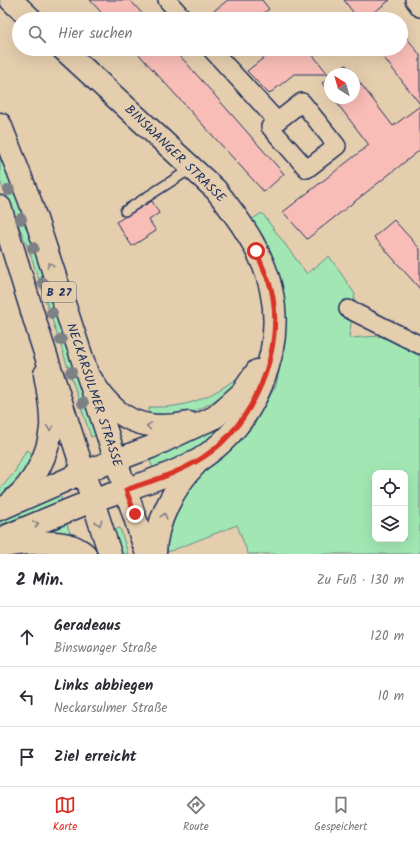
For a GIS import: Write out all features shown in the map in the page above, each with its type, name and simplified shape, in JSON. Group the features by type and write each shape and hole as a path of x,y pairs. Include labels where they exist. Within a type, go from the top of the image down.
{"main road":[{"path":"11,0 24,12"},
{"name":"BINSWANGER STRASSE","path":"0,538 202,459 241,423 254,402 262,382 272,346 274,322 271,289 256,251 229,206 216,190 71,56"},
{"name":"NECKARSULMER STRASSE","path":"0,124 30,201 147,554"},
{"name":"B 27","path":"0,207 39,334 110,554"},
{"path":"1,508 27,486 37,471 45,453 51,428 50,403 39,334"},
{"name":"BINSWANGER STRASSE","path":"1,508 84,472 117,461 151,447 215,417 242,393 255,376 272,346"},
{"path":"85,369 97,390 111,406 124,416 139,424 156,427 169,426 215,417"},
{"path":"155,554 155,547 166,508 185,475 202,459"},
{"path":"0,547 12,544 52,543 71,546 85,554"}],"street":[{"path":"167,0 178,12"},
{"path":"414,0 420,8"},
{"path":"217,56 277,121"},
{"path":"348,309 420,345"}],"lane":[{"path":"125,211 192,168"}],"green space":[{"path":"0,153 29,224 97,435 91,437 30,253 0,181"},
{"path":"262,213 307,274 329,256 355,294 349,338 381,336 420,356 420,554 248,554 237,525 168,552 160,523 179,488 217,461 253,427 276,385 285,342 283,301 249,221"},
{"path":"237,380 219,398 196,411 176,417 146,417 150,407 174,406 194,402"},
{"path":"213,431 217,433 199,448 154,472 150,460"},
{"path":"26,450 36,455 15,487 0,497 0,489 14,473"},
{"path":"59,492 62,501 0,525 0,518"},
{"path":"66,521 71,536 47,530"},
{"path":"120,528 128,554 120,554 112,531"}],"building":[{"path":"90,0 130,0 141,12 101,12"},
{"path":"228,0 262,0 269,9 265,12 212,12"},
{"path":"344,0 390,0 374,12 353,12"},
{"path":"408,39 420,55 420,104 382,56 408,56"},
{"path":"140,56 180,56 284,174 264,192"},
{"path":"266,56 314,56 324,69 324,74 294,74 269,94 247,71"},
{"path":"360,83 393,126 420,106 420,150 307,239 283,212 369,145 338,104 360,104"},
{"path":"152,201 159,213 149,220 156,231 132,246 116,222"},
{"path":"394,220 420,249 420,289 374,237"}],"route":[{"path":"135,514 126,490 202,459 241,423 254,402 262,382 272,346 274,322 271,289 256,251"}]}
